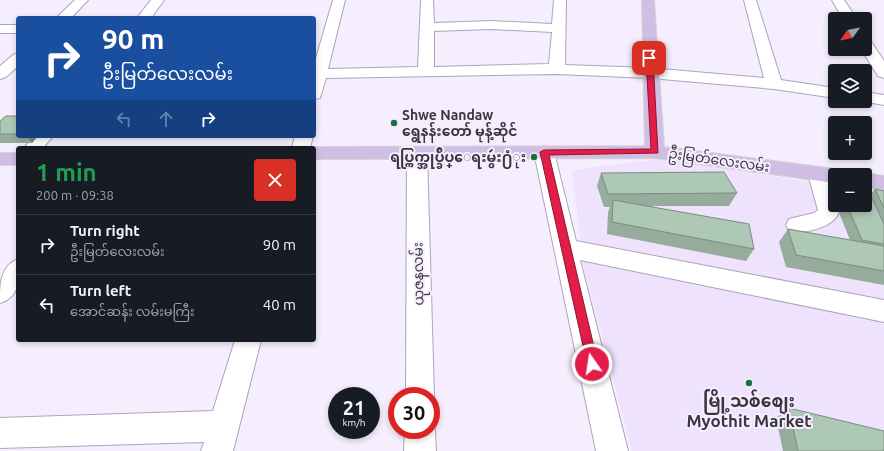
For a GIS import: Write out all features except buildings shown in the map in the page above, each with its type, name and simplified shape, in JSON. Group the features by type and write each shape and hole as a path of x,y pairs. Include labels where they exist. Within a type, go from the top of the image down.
{"main road":[{"path":"648,0 650,73 655,152"},
{"name":"ဦးမြတ်လေးလမ်း","path":"316,153 655,152 826,175"},
{"path":"0,159 16,159"},
{"path":"872,181 884,183"}],"street":[{"path":"65,16 82,0"},
{"path":"146,16 158,0"},
{"path":"339,0 327,23 317,74 557,69 650,73 774,84 828,92"},
{"path":"426,71 427,0"},
{"path":"557,69 560,0"},
{"path":"750,0 774,84"},
{"path":"838,0 846,12"},
{"path":"426,27 491,25 559,28"},
{"path":"0,29 16,28"},
{"path":"872,54 884,73"},
{"path":"0,74 16,60"},
{"path":"872,98 884,100"},
{"path":"35,146 42,138"},
{"path":"544,152 612,451"},
{"name":"ယုဇနလမ်း","path":"417,153 420,387"},
{"path":"798,225 821,219 828,214 829,207 826,175"},
{"path":"566,248 884,310"},
{"path":"0,293 16,272"},
{"path":"0,433 221,439 247,342"},
{"path":"420,439 420,451"}],"shaded area":[{"path":"660,159 828,185 828,212 872,212 872,192 884,194 884,302 581,242 572,170"},
{"name":"မြို့သစ်စျေး Myothit Market","path":"580,253 884,315 884,451 632,451"}],"place":[{"name":"Shwe Nandaw ရွေနန်းတော် မုန့်ဆိုင်","path":"394,123"},
{"name":"ရပ္ကြက္အုပ္ခ်ဳပ္ေရးမွဴး႐ံုး","path":"534,157"},
{"name":"မြို့သစ်စျေး Myothit Market","path":"749,383"}],"route":[{"path":"592,364 544,152 655,152 649,58"}]}
